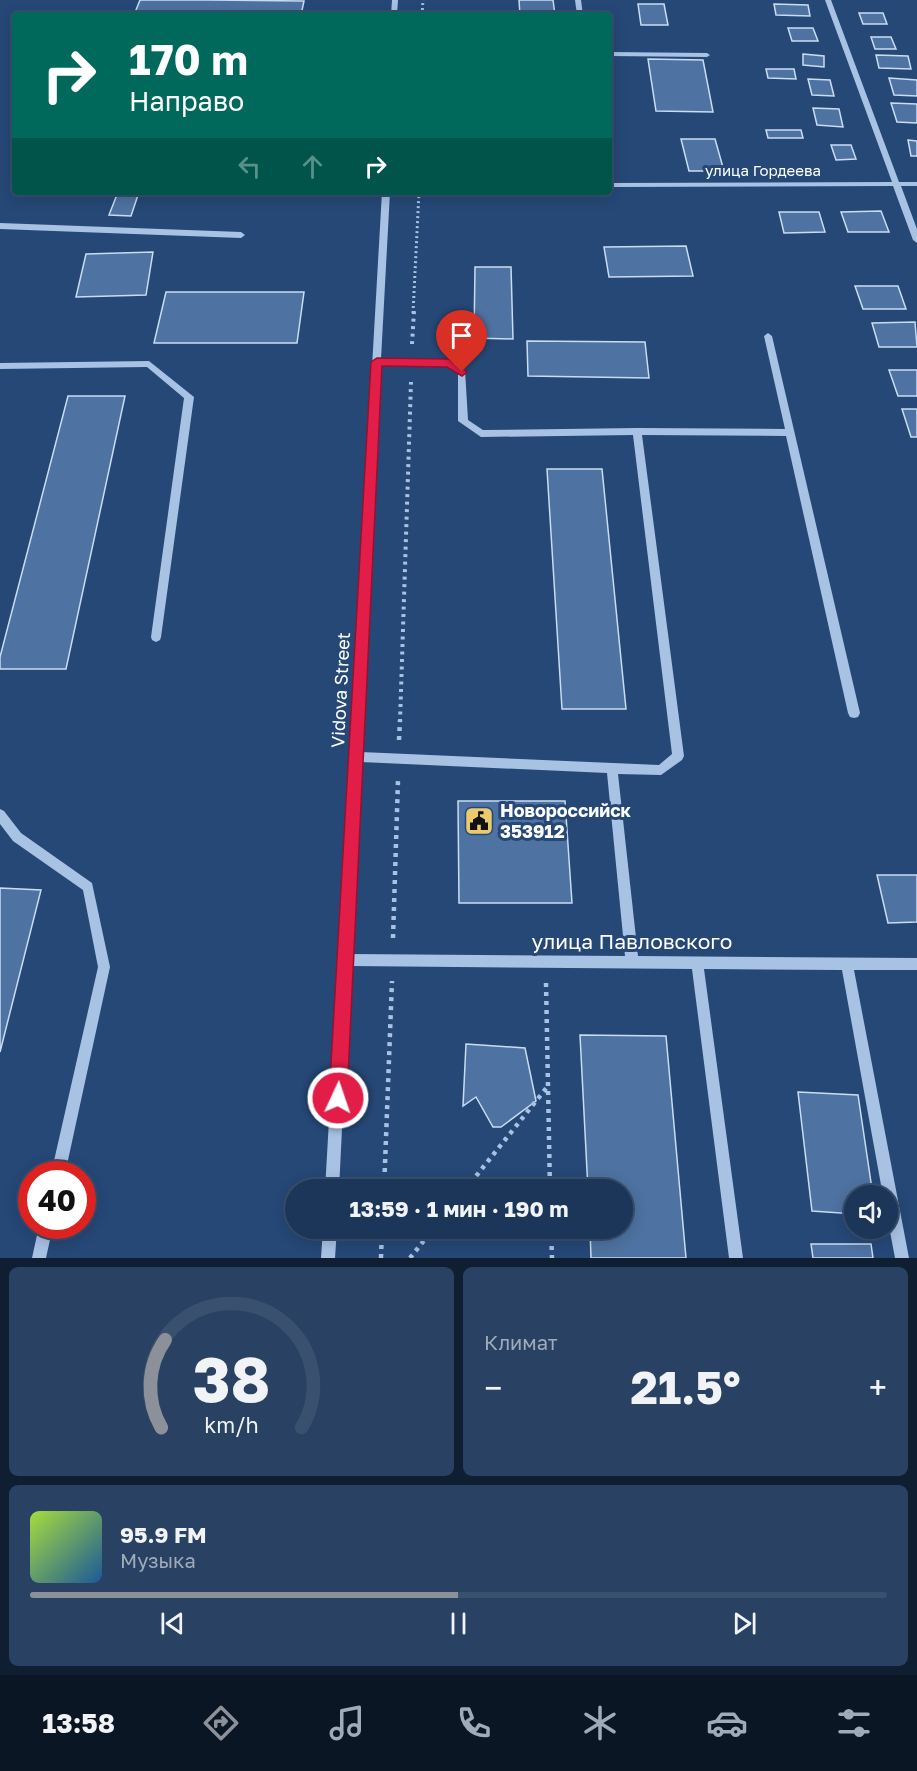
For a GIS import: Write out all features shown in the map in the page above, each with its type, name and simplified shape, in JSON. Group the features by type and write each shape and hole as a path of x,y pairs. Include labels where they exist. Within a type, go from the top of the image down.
{"street":[{"path":"828,0 917,240"},
{"path":"612,54 707,55"},
{"name":"улица Гордеева","path":"612,185 917,184"},
{"name":"Vidova Street","path":"333,1179 386,195"},
{"path":"0,226 241,235"},
{"path":"768,336 854,713"},
{"path":"377,362 449,363 462,372 463,421 481,434 637,431 790,433"},
{"path":"0,366 149,364 189,398 156,638"},
{"path":"357,757 661,770 678,756 637,431"},
{"path":"612,768 632,962"},
{"path":"0,815 17,837 88,887 104,967 60,1161"},
{"name":"улица Павловского","path":"346,960 917,964"},
{"path":"697,962 736,1258"},
{"path":"847,964 903,1258"},
{"path":"39,1258 43,1239"},
{"path":"328,1258 329,1239"}],"path":[{"path":"384,1179 411,363 419,195"},
{"path":"546,961 550,1179"},
{"path":"474,1179 548,1085"},
{"path":"381,1258 382,1239"},
{"path":"410,1258 425,1239"},
{"path":"551,1239 552,1258"}],"building":[{"path":"140,0 304,1 302,12 135,12"},
{"path":"519,0 553,0 555,12 520,12"},
{"path":"638,4 664,4 668,25 641,25"},
{"path":"774,4 808,5 810,16 776,15"},
{"path":"859,13 883,13 887,24 863,24"},
{"path":"788,28 813,28 818,41 792,41"},
{"path":"871,37 891,37 896,49 875,49"},
{"path":"803,54 824,56 824,67 803,65"},
{"path":"876,55 908,56 911,69 879,68"},
{"path":"648,59 703,60 713,112 656,111"},
{"path":"766,69 794,69 796,79 768,78"},
{"path":"889,78 917,80 917,96 894,95"},
{"path":"808,79 830,80 834,96 812,95"},
{"path":"891,103 917,104 917,123 897,122"},
{"path":"813,108 839,109 843,127 817,125"},
{"path":"766,130 801,130 803,138 768,138"},
{"path":"681,139 715,139 724,171 689,171"},
{"path":"908,140 917,141 917,156 911,156"},
{"path":"831,145 851,145 856,159 836,160"},
{"path":"117,195 138,195 131,216 109,215"},
{"path":"881,211 889,232 848,232 841,212"},
{"path":"779,212 819,212 825,232 784,233"},
{"path":"686,246 693,276 609,277 604,247"},
{"path":"153,252 146,295 76,297 86,254"},
{"path":"475,267 511,267 513,339 474,338"},
{"path":"855,286 898,286 906,309 863,309"},
{"path":"166,292 304,292 297,343 154,343"},
{"path":"915,322 917,347 879,347 872,323"},
{"path":"527,341 645,342 649,378 528,376"},
{"path":"889,370 917,370 917,396 898,396"},
{"path":"68,396 125,396 66,669 0,669 0,657"},
{"path":"902,409 917,409 917,437 911,437"},
{"path":"547,469 602,469 626,709 562,709"},
{"path":"458,801 565,801 572,903 459,903"},
{"path":"877,875 917,875 917,922 888,923"},
{"path":"0,888 41,890 0,1052"},
{"path":"580,1035 666,1036 686,1258 591,1258 590,1239 633,1239 633,1179 587,1179"},
{"path":"466,1044 525,1048 536,1101 501,1127 493,1127 476,1097 463,1106"},
{"path":"798,1092 858,1095 871,1185 844,1185 844,1213 812,1211"},
{"path":"811,1244 871,1244 873,1258 813,1258"}],"place":[{"name":"Новороссийск 353912","path":"479,821"}],"route":[{"path":"338,1098 377,362 449,363 462,372"}]}
